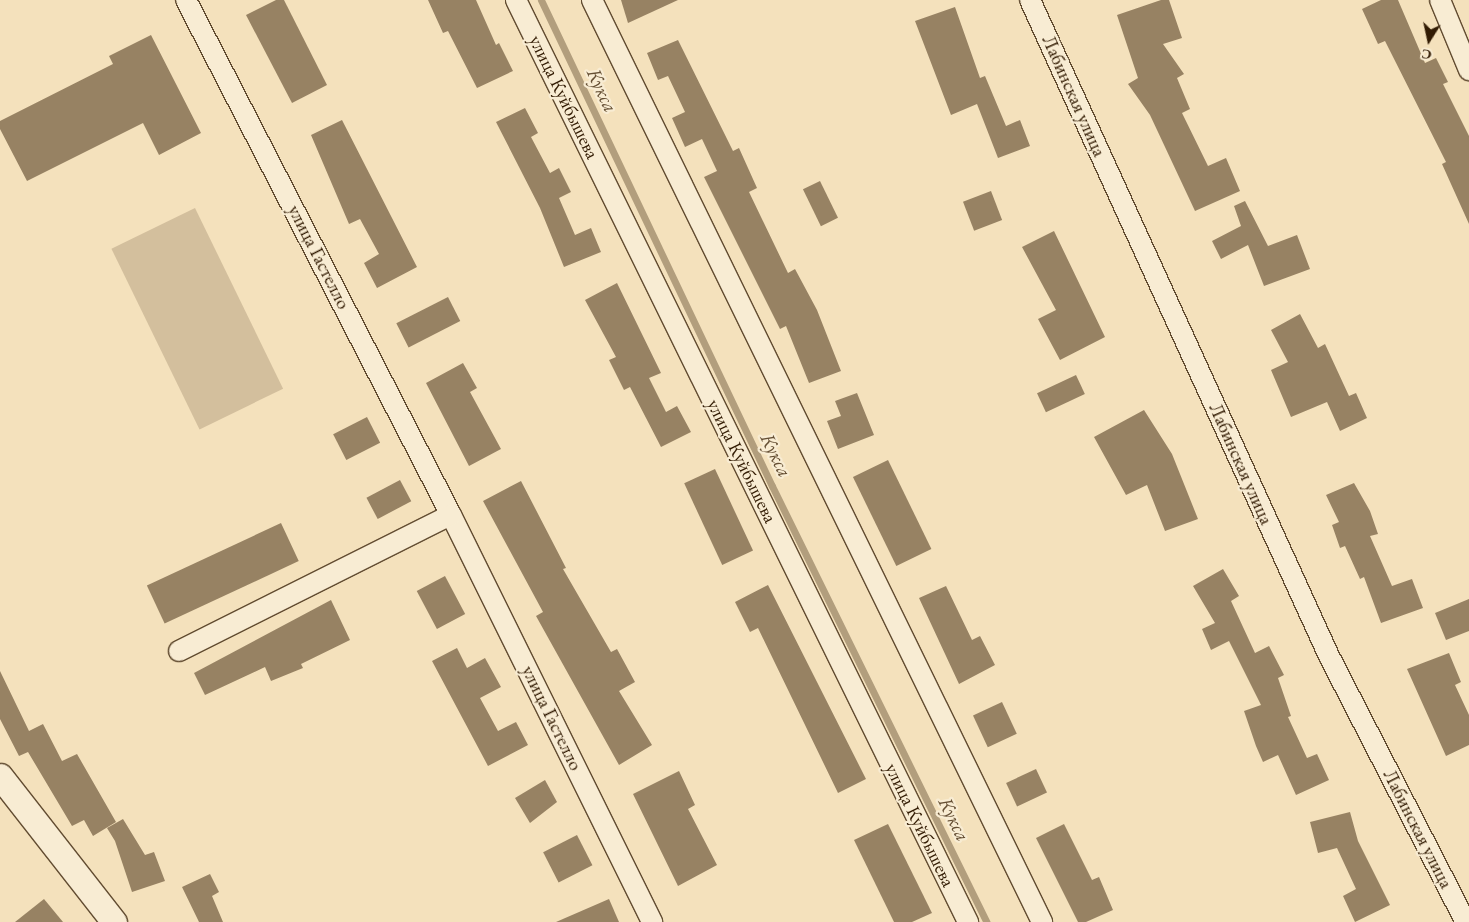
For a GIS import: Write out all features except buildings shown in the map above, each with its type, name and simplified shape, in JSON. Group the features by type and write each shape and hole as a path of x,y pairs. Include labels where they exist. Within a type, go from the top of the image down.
{"street":[{"name":"улица Гастелло","path":"186,0 451,515 652,922"},
{"name":"улица Куйбышева","path":"516,0 968,922"},
{"path":"592,0 1042,922"},
{"name":"Лабинская улица","path":"1030,0 1328,654 1466,922"},
{"path":"1440,0 1469,70"},
{"path":"180,651 451,515"},
{"path":"0,776 114,922"}],"shaded area":[{"path":"195,208 283,389 200,429 111,249"}],"waterway":[{"name":"Кукса","path":"541,0 772,486 987,922"}]}
